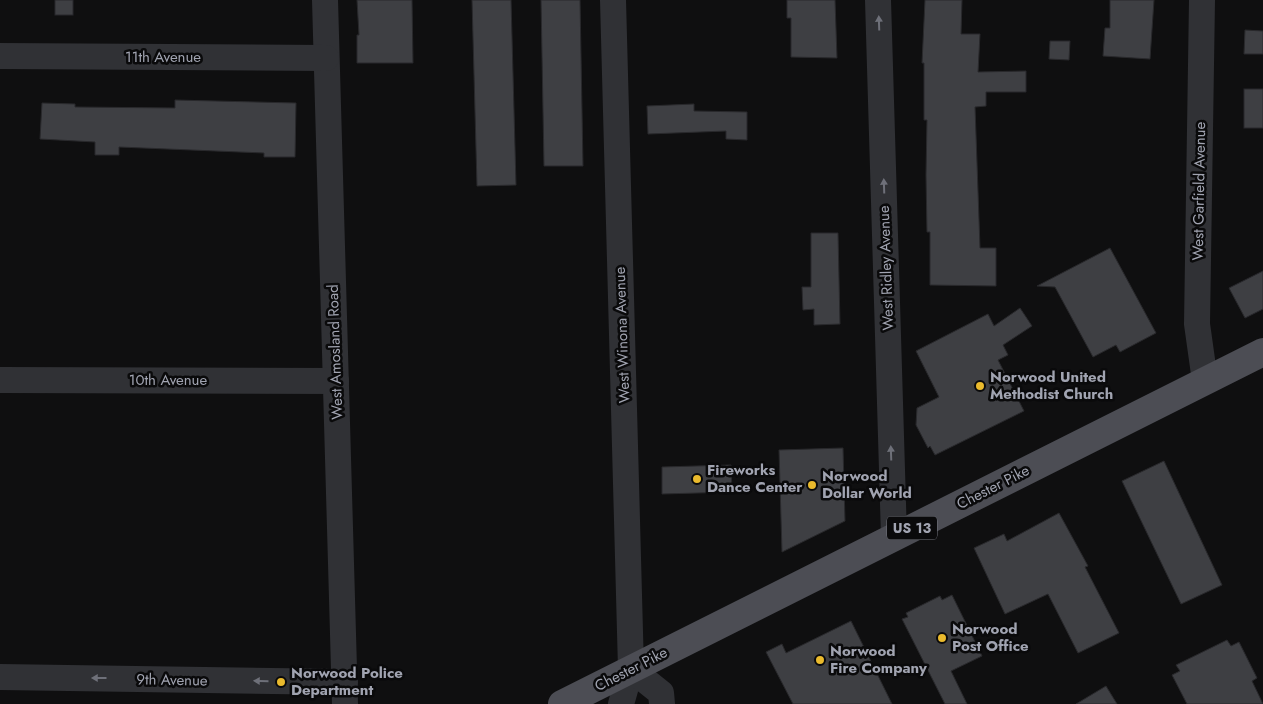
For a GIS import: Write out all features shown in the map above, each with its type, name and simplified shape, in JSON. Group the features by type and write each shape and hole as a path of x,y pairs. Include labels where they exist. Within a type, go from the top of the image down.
{"main road":[{"name":"Chester Pike","path":"562,704 1263,352"}],"street":[{"name":"West Amosland Road","path":"325,0 345,693"},
{"name":"West Winona Avenue","path":"613,0 631,670 621,704"},
{"name":"West Ridley Avenue","path":"878,0 894,537"},
{"name":"West Garfield Avenue","path":"1202,0 1197,324 1205,381"},
{"name":"11th Avenue","path":"0,56 326,58"},
{"name":"10th Avenue","path":"0,380 336,381"},
{"path":"631,670 661,692 662,704"},
{"name":"9th Avenue","path":"0,677 345,693"}],"building":[{"path":"55,0 73,0 73,15 55,15"},
{"path":"357,0 412,0 413,63 357,63 357,35 359,35"},
{"path":"472,0 511,0 516,185 477,186"},
{"path":"541,0 580,0 583,166 544,166"},
{"path":"787,0 835,0 837,58 791,57 791,18 787,18"},
{"path":"925,0 962,0 961,34 980,34 978,72 1026,71 1026,92 986,92 986,106 975,107 980,248 996,248 996,286 930,285 930,232 927,232 927,120 924,120 924,63 922,63"},
{"path":"1110,0 1154,0 1150,59 1103,56 1105,28 1110,28"},
{"path":"1245,30 1263,31 1263,54 1244,54"},
{"path":"1050,41 1070,41 1069,60 1049,59"},
{"path":"1244,89 1263,89 1263,128 1244,128"},
{"path":"175,100 296,103 295,157 264,157 264,153 119,147 119,155 95,155 95,142 40,139 42,103 75,104 75,107 175,108"},
{"path":"694,104 694,111 747,112 747,140 726,139 726,131 648,134 647,106"},
{"path":"811,233 838,233 840,324 814,325 814,309 803,310 802,287 811,287"},
{"path":"1110,248 1156,333 1120,352 1116,345 1093,357 1055,287 1037,286"},
{"path":"1263,271 1263,309 1245,318 1229,288"},
{"name":"Norwood United Methodist Church","path":"1020,308 1032,326 1003,345 1008,355 998,360 1024,411 935,455 930,446 928,448 916,425 917,408 939,397 916,351 988,314 994,326"},
{"name":"Norwood Dollar World","path":"843,448 845,521 782,552 779,450"},
{"path":"1164,461 1222,585 1181,604 1122,481"},
{"name":"Fireworks Dance Center","path":"731,465 732,492 662,494 662,467"},
{"path":"1059,513 1088,566 1085,567 1119,633 1078,653 1048,594 1005,614 974,548 1004,534 1007,541"},
{"name":"Norwood Post Office","path":"952,595 982,656 951,671 967,704 945,704 902,619 908,617 906,613 940,596 942,600"},
{"name":"Norwood Fire Company","path":"851,621 892,704 793,704 766,652 782,644 786,653"},
{"path":"1227,640 1231,646 1239,642 1257,678 1252,681 1263,704 1187,704 1172,675 1180,671 1176,665"},
{"path":"1106,686 1117,704 1076,704"}],"place":[{"name":"Norwood United Methodist Church","path":"980,386"},
{"name":"Fireworks Dance Center","path":"697,479"},
{"name":"Norwood Dollar World","path":"812,485"},
{"name":"Norwood Post Office","path":"942,638"},
{"name":"Norwood Fire Company","path":"820,660"},
{"name":"Norwood Police Department","path":"281,682"}]}
